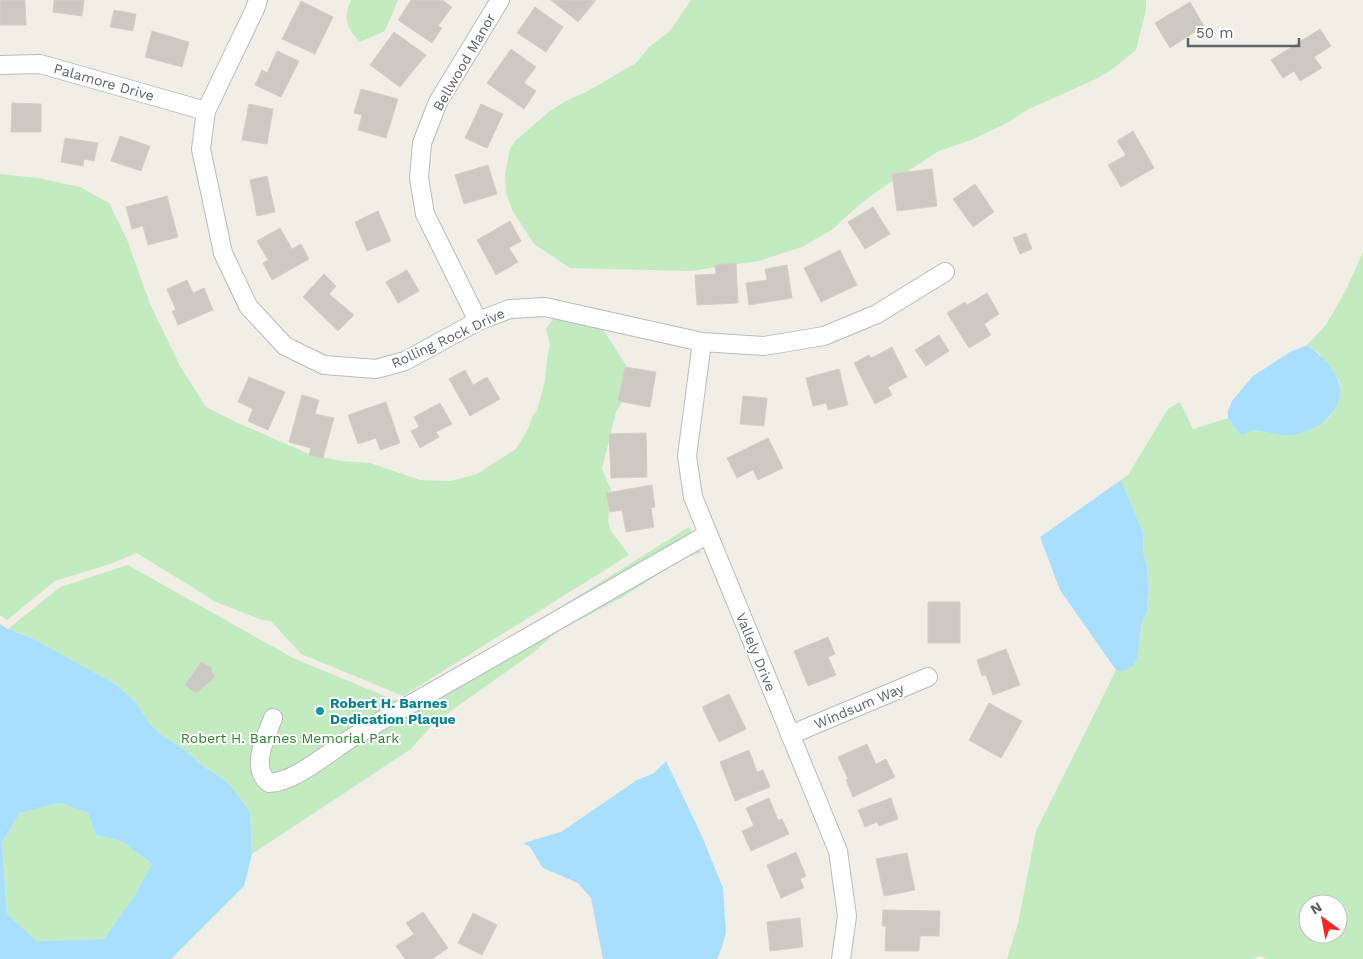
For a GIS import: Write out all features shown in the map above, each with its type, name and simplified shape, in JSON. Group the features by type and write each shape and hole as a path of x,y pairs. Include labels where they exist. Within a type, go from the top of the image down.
{"street":[{"name":"Rolling Rock Drive","path":"258,0 256,9 206,110 202,149 223,253 248,306 284,346 324,365 376,370 405,361 478,321 510,309 545,307 702,342 764,346 824,336 877,314 945,272"},
{"name":"Bellwood Manor","path":"478,321 425,214 419,178 422,143 438,102 500,0"},
{"name":"Palamore Drive","path":"0,65 40,64 206,110"},
{"name":"Vallely Drive","path":"702,342 687,456 693,497 838,851 847,916 841,959"},
{"path":"273,718 261,751 260,761 265,780 269,783 284,781 296,775 356,735 414,704 708,534"},
{"name":"Windsum Way","path":"790,735 928,677"}],"green space":[{"path":"351,0 398,0 385,31 360,42 347,22 347,12"},
{"path":"691,0 1146,0 1146,10 1136,50 1115,67 1096,79 1029,109 1003,125 971,140 939,151 882,188 859,205 833,229 802,247 759,261 690,271 570,268 534,244 512,210 506,193 505,175 510,149 516,140 551,110 636,63 649,47 670,31"},
{"path":"0,174 38,178 80,187 109,203 128,242 150,304 180,366 206,407 309,454 341,461 370,463 420,480 451,481 477,474 516,449 537,411 545,381 550,345 546,329 554,317 602,328 628,368 622,402 616,412 602,469 611,490 608,521 611,531 629,555 403,696 301,654 271,621 262,620 216,602 137,553 110,564 55,581 7,620 0,615"},
{"path":"1363,252 1363,959 1267,959 1260,956 1252,959 1007,959 1018,924 1036,831 1116,670 1122,672 1132,666 1137,659 1142,622 1148,609 1147,567 1143,551 1143,532 1121,480 1128,475 1168,409 1180,402 1193,429 1228,418 1237,431 1308,431 1331,416 1340,382 1319,353 1307,345 1326,325 1346,290"},
{"name":"Robert H. Barnes Memorial Park","path":"689,527 701,553 685,557 623,597 557,632 534,652 434,723 411,749 252,854 250,813 222,778 204,767 181,747 164,737 150,724 136,702 117,685 32,638 8,629 60,587 128,565 293,658 404,704"},
{"path":"60,803 88,813 96,835 121,841 152,864 133,898 104,939 37,941 7,914 2,843 20,813"}],"water":[{"path":"1307,345 1329,364 1337,377 1340,390 1339,399 1331,415 1308,431 1299,434 1286,435 1250,431 1242,435 1228,418 1228,411 1232,401 1253,376 1290,352"},
{"path":"1121,480 1143,532 1143,551 1147,567 1149,592 1147,600 1148,609 1142,622 1137,659 1133,666 1122,672 1116,670 1060,590 1040,537"},
{"path":"0,624 32,638 117,685 136,702 150,724 164,737 181,747 204,767 222,778 235,791 250,813 252,854 244,886 171,959 0,959","holes":["60,803 88,813 96,835 121,841 152,864 133,898 104,939 37,941 7,914 2,843 20,813"]},
{"path":"666,761 701,834 723,888 726,932 722,947 717,959 603,959 591,898 578,883 543,868 530,847 523,843 561,832 637,780 654,773"}],"building":[{"path":"0,0 25,0 26,25 0,25"},
{"path":"54,0 84,0 82,16 53,12"},
{"path":"411,0 442,0 452,7 438,26 442,28 432,43 398,20"},
{"path":"551,0 596,0 578,22"},
{"path":"301,1 333,17 315,54 282,39"},
{"path":"1190,2 1204,26 1170,48 1155,23"},
{"path":"535,7 563,27 546,52 517,33"},
{"path":"114,10 136,14 133,31 110,27"},
{"path":"1320,29 1331,46 1314,57 1322,68 1300,81 1294,71 1283,78 1271,60"},
{"path":"152,31 189,42 182,67 145,57"},
{"path":"394,32 426,55 400,87 370,65"},
{"path":"511,49 536,67 524,83 536,91 524,109 487,83"},
{"path":"277,51 299,61 281,97 255,85 262,70 267,73"},
{"path":"361,89 398,99 386,138 358,130 362,115 354,113"},
{"path":"12,103 41,104 41,132 11,132"},
{"path":"249,104 273,109 267,144 242,140"},
{"path":"481,104 503,114 487,148 465,138"},
{"path":"1133,131 1154,168 1121,187 1108,165 1126,155 1117,141"},
{"path":"120,136 150,146 141,171 111,161"},
{"path":"65,138 98,143 94,161 84,159 83,166 61,162"},
{"path":"488,165 497,194 464,204 455,175"},
{"path":"932,169 937,206 897,211 892,174"},
{"path":"267,176 275,212 257,216 250,180"},
{"path":"975,184 994,212 973,227 953,199"},
{"path":"167,196 178,237 148,245 143,226 132,229 126,207"},
{"path":"873,207 890,234 865,249 848,222"},
{"path":"378,211 391,241 367,251 355,222"},
{"path":"510,221 521,241 509,248 518,262 496,275 477,240"},
{"path":"280,228 292,249 301,244 309,259 272,280 263,263 268,260 257,241"},
{"path":"1026,233 1032,249 1020,254 1013,238"},
{"path":"840,250 857,285 821,302 804,268"},
{"path":"736,263 738,303 697,305 695,275 716,274 715,265"},
{"path":"787,265 792,298 749,305 746,283 767,280 765,269"},
{"path":"407,270 419,291 398,303 386,282"},
{"path":"324,274 336,286 329,294 354,315 338,331 303,297"},
{"path":"187,280 193,293 204,288 213,310 178,325 172,311 176,310 167,289"},
{"path":"987,293 999,314 984,324 991,335 969,348 947,313 965,302 967,305"},
{"path":"939,335 949,351 926,366 915,350"},
{"path":"892,347 907,377 888,387 892,395 875,404 854,363 869,355 871,358"},
{"path":"625,367 656,372 650,407 618,401"},
{"path":"839,369 848,405 828,410 826,403 813,406 806,378"},
{"path":"465,370 473,385 487,377 500,399 470,416 449,379"},
{"path":"249,377 285,392 268,430 248,421 253,409 238,402"},
{"path":"302,395 319,400 315,414 334,418 323,458 309,455 311,448 289,442"},
{"path":"743,396 767,398 764,426 740,424"},
{"path":"386,402 400,443 380,450 376,438 358,444 348,415"},
{"path":"440,403 452,424 436,432 439,437 420,448 411,431 419,427 414,417"},
{"path":"646,433 647,477 611,478 609,434"},
{"path":"768,438 783,468 758,480 753,470 737,478 727,458"},
{"path":"652,485 655,507 651,508 654,527 626,532 622,510 610,512 606,493"},
{"path":"928,602 960,602 960,643 928,643"},
{"path":"828,637 835,654 828,657 836,675 808,686 794,651"},
{"path":"1006,649 1020,685 993,695 986,675 982,676 977,660"},
{"path":"201,662 212,668 211,671 214,675 213,679 196,693 185,685"},
{"path":"729,694 746,729 719,742 702,707"},
{"path":"989,703 1022,721 1001,758 969,740"},
{"path":"867,744 876,764 886,759 895,777 853,797 846,780 848,779 838,757"},
{"path":"749,750 757,772 763,770 770,787 735,801 720,762"},
{"path":"769,798 778,820 782,819 789,834 751,851 742,831 754,826 746,808"},
{"path":"891,798 898,819 879,826 877,822 865,827 858,810"},
{"path":"796,852 806,876 800,879 804,888 781,898 767,865"},
{"path":"907,853 915,890 884,896 876,859"},
{"path":"883,910 940,911 939,936 920,936 919,951 885,951 886,926 882,926"},
{"path":"423,912 448,948 432,959 405,959 396,946 414,934 406,923"},
{"path":"473,913 497,925 482,955 458,943"},
{"path":"800,918 803,947 770,951 767,922"}],"place":[{"name":"Robert H. Barnes Dedication Plaque","path":"320,711"}]}
